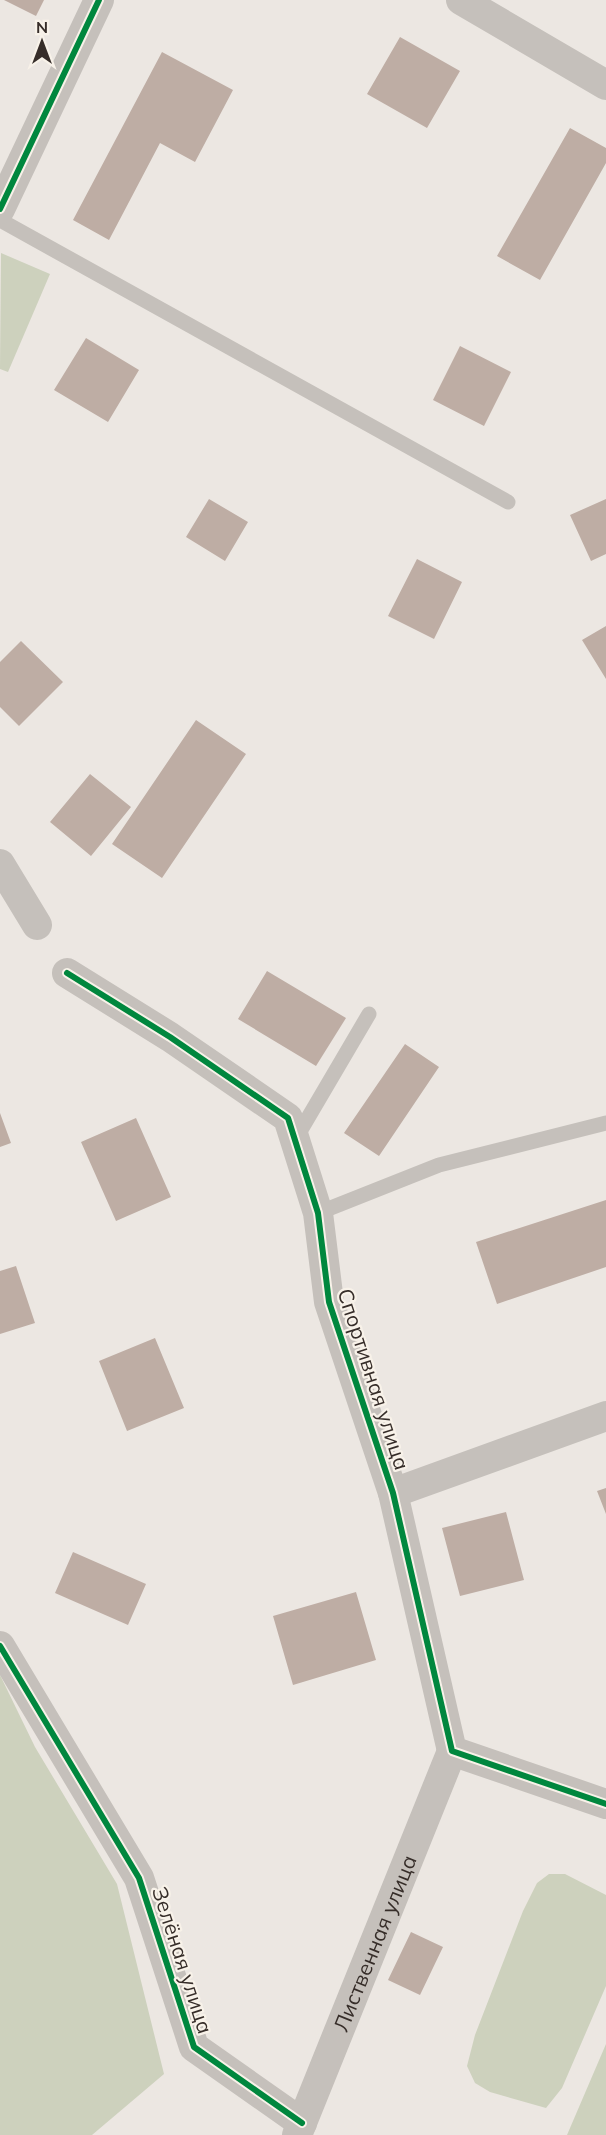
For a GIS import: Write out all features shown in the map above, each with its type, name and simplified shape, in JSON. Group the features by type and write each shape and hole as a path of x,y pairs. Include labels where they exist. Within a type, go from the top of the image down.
{"street":[{"path":"0,209 99,0"},
{"path":"461,0 606,85"},
{"path":"0,864 36,925"},
{"name":"Спортивная улица","path":"67,973 170,1037 288,1118 318,1213 329,1302 393,1493 452,1751"},
{"path":"393,1493 606,1416"},
{"name":"Зелёная улица","path":"0,1646 140,1878 194,2047 300,2129"},
{"path":"452,1751 606,1804"},
{"name":"Лиственная улица","path":"300,2129 452,1751"}],"lane":[{"path":"0,220 508,502"},
{"path":"295,1140 369,1014"},
{"path":"318,1213 439,1165 606,1123"}],"green space":[{"path":"1,253 50,274 8,372 0,369"},
{"path":"0,1675 35,1747 117,1884 164,2074 92,2135 0,2135"},
{"path":"549,1874 565,1874 606,1895 606,1986 562,2088 546,2108 490,2092 475,2083 467,2066 475,2035 523,1911 537,1883"},
{"path":"606,2044 606,2135 567,2135"}],"building":[{"path":"4,0 44,0 36,16"},
{"path":"400,37 460,71 427,128 367,94"},
{"path":"162,52 233,90 195,162 160,143 109,240 73,220"},
{"path":"570,128 606,148 606,163 540,280 497,256"},
{"path":"86,338 139,370 108,422 54,390"},
{"path":"460,346 511,372 484,426 433,400"},
{"path":"209,499 248,522 225,561 186,537"},
{"path":"606,499 606,554 591,561 570,515"},
{"path":"417,559 462,582 434,639 388,616"},
{"path":"606,626 606,679 582,640"},
{"path":"21,641 63,682 19,726 0,707 0,662"},
{"path":"196,720 246,754 162,878 112,844"},
{"path":"90,774 131,807 91,856 50,822"},
{"path":"267,971 346,1018 316,1066 238,1019"},
{"path":"405,1044 439,1067 379,1156 344,1133"},
{"path":"0,1113 11,1143 0,1147"},
{"path":"136,1118 171,1197 116,1221 81,1142"},
{"path":"606,1200 606,1267 497,1304 476,1242"},
{"path":"16,1266 35,1323 0,1334 0,1271"},
{"path":"155,1338 184,1408 127,1431 99,1361"},
{"path":"606,1488 606,1514 597,1491"},
{"path":"506,1512 524,1580 460,1596 442,1528"},
{"path":"73,1552 146,1584 128,1625 55,1593"},
{"path":"356,1592 376,1660 293,1685 273,1616"},
{"path":"411,1932 443,1947 420,1995 388,1980"}],"cycle path":[{"path":"0,209 99,0"},
{"path":"67,973 170,1037 288,1118 318,1213 329,1302 393,1493 452,1751 606,1804"},
{"path":"0,1646 139,1878 194,2047 302,2123"}]}
